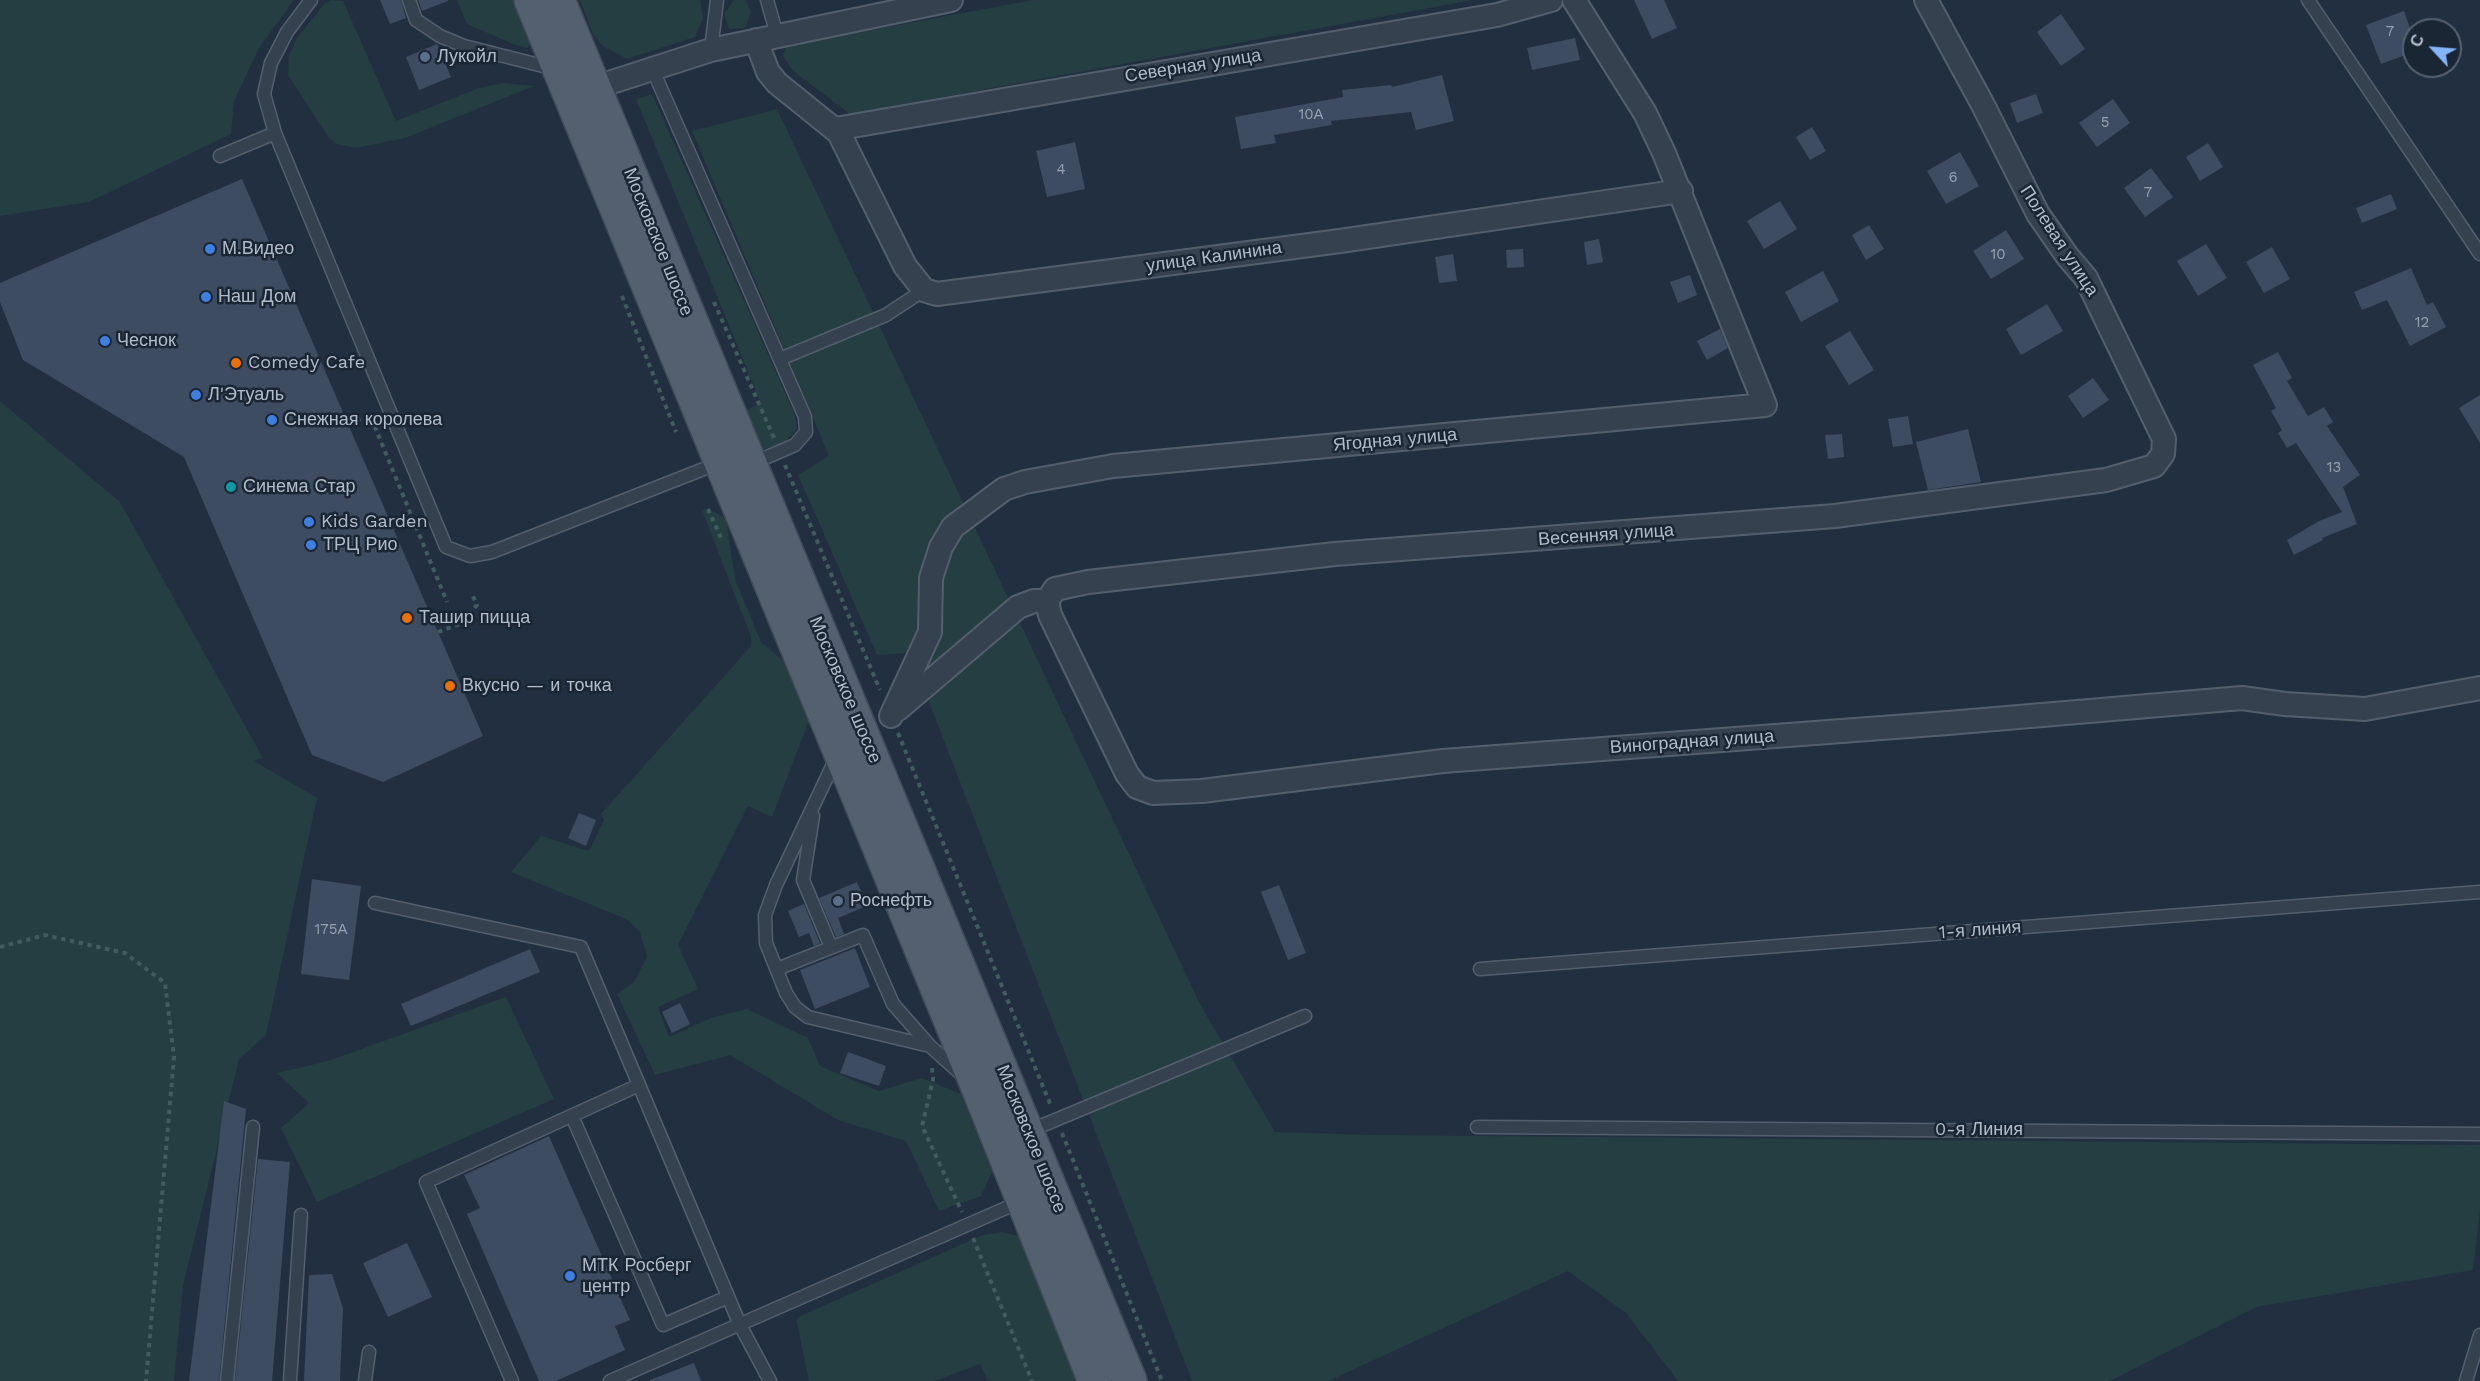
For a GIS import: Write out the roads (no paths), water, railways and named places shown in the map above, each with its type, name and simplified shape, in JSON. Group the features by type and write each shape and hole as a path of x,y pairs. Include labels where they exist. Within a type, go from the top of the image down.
{"main road":[{"name":"Московское шоссе","path":"531,0 575,84 738,460 1042,1126 1130,1381"},
{"name":"Московское шоссе","path":"558,0 575,84"},
{"name":"Московское шоссе","path":"738,460 733,494 864,734 979,1090 1095,1381"}],"street":[{"path":"575,84 652,68 711,50 766,37 951,0"},
{"name":"Северная улица","path":"837,131 1497,15 1551,0"},
{"path":"1574,0 1645,113 1681,191"},
{"name":"Полевая улица","path":"1926,0 1983,105 2038,214 2086,278 2164,439 2163,454"},
{"path":"766,37 768,72 777,83 837,131 905,266 924,290"},
{"name":"улица Калинина","path":"924,290 950,294 1681,191"},
{"name":"Ягодная улица","path":"864,734 930,632 931,578 942,547 953,527 1004,489 1025,482 1113,466 1765,405 1681,191"},
{"name":"Весенняя улица","path":"1047,601 1055,589 1062,586 1196,569 1335,554 1765,522 1944,503 2129,475 2154,466 2163,454"},
{"path":"864,734 1018,607 1034,601 1047,601"},
{"name":"Виноградная улица","path":"1047,601 1050,615 1132,783 1144,790 1178,794 1443,761 1948,723 2242,698 2285,704 2365,709 2480,688"}],"lane":[{"path":"311,0 287,32 271,63 264,94 275,133 447,547 470,556 492,552 738,460 780,452 795,445 806,432 805,417 652,68"},
{"path":"409,0 416,20 440,36 575,84"},
{"path":"711,50 717,0"},
{"path":"766,37 767,0"},
{"path":"2308,0 2480,254"},
{"path":"220,156 275,133"},
{"path":"780,359 886,315 924,290"},
{"path":"864,734 814,802 776,885 765,915 766,943 795,1007 808,1017 930,1046"},
{"path":"814,802 803,880 831,947"},
{"name":"1-я линия","path":"1480,969 2480,892"},
{"path":"375,903 581,946 728,1297 765,1378"},
{"path":"777,969 863,935 893,1004 930,1046 979,1090"},
{"path":"1042,1126 1305,1016"},
{"path":"512,1381 426,1182 639,1085"},
{"path":"572,1116 663,1325 728,1297"},
{"path":"227,1381 253,1126"},
{"name":"0-я Линия","path":"1477,1127 2480,1134"},
{"path":"610,1381 1023,1200"},
{"path":"290,1381 301,1215"},
{"path":"2466,1381 2480,1335"},
{"path":"365,1381 369,1352"}],"place":[{"name":"Лукойл","path":"425,57"},
{"name":"М.Видео","path":"210,249"},
{"name":"Наш Дом","path":"206,297"},
{"name":"Чеснок","path":"105,341"},
{"name":"Comedy Cafe","path":"236,363"},
{"name":"Л'Этуаль","path":"196,395"},
{"name":"Снежная королева","path":"272,420"},
{"name":"Синема Стар","path":"231,487"},
{"name":"Kids Garden","path":"309,522"},
{"name":"ТРЦ Рио","path":"311,545"},
{"name":"Ташир пицца","path":"407,618"},
{"name":"Вкусно — и точка","path":"450,686"},
{"name":"Роснефть","path":"838,901"},
{"name":"МТК Росберг центр","path":"570,1276"}]}
